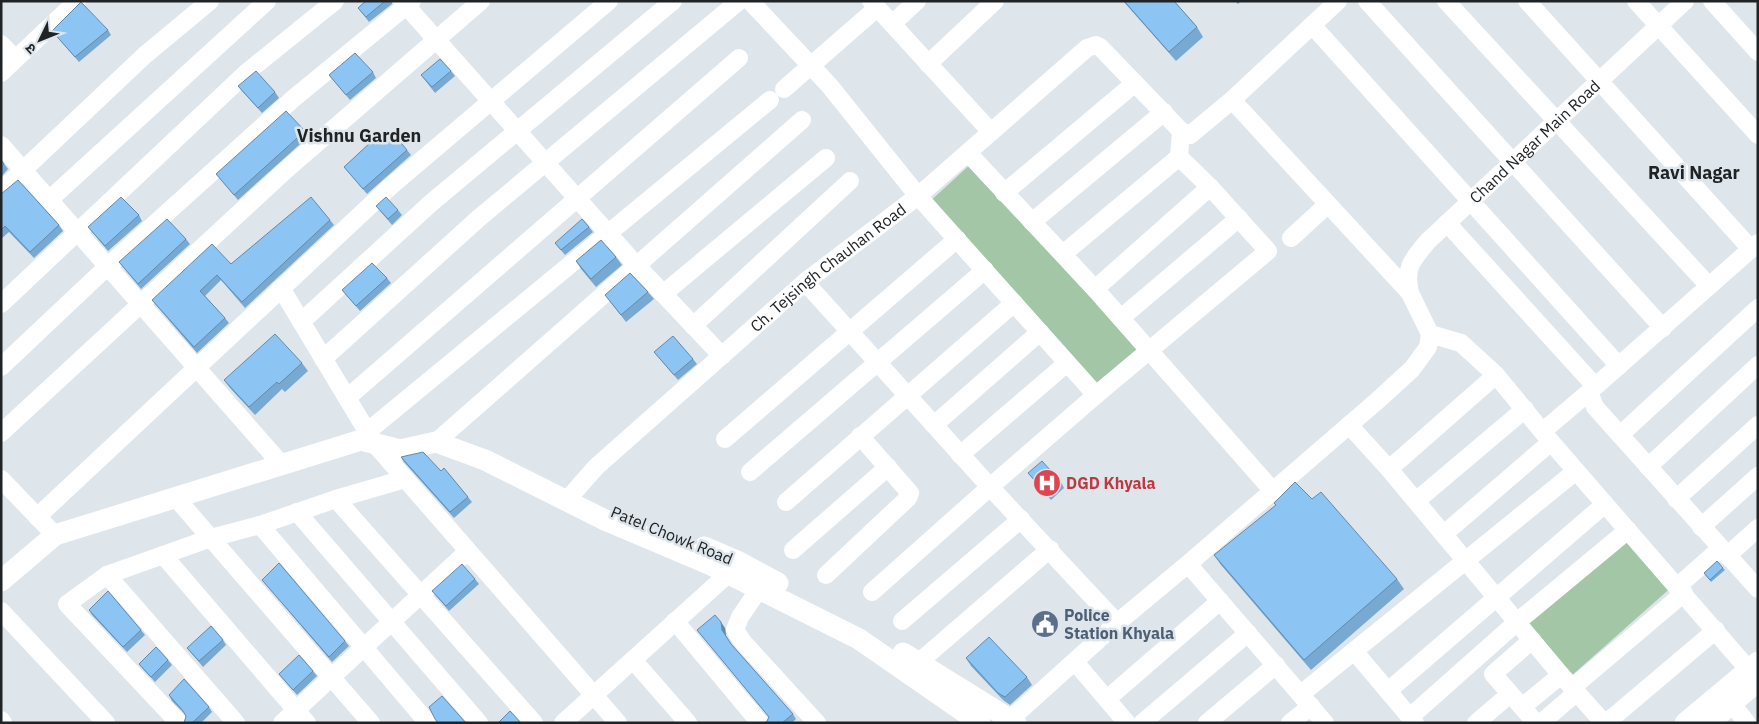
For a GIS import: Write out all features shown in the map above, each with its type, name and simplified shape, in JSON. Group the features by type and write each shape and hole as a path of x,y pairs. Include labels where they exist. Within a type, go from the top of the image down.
{"street":[{"path":"1,72 77,1"},
{"path":"1,192 145,55 210,1"},
{"path":"50,200 267,1"},
{"path":"1,304 246,73 334,1"},
{"path":"1,433 287,169 481,1"},
{"path":"37,517 391,186 610,1"},
{"path":"301,322 431,203 674,1"},
{"path":"323,359 479,218 739,1"},
{"path":"750,1 829,85 918,196 1096,394"},
{"path":"892,24 917,1"},
{"path":"928,64 995,1"},
{"path":"1004,193 1135,83 1181,131 1187,135 1192,134 1232,100 1338,1"},
{"path":"1367,1 1663,328"},
{"path":"1446,1 1709,286"},
{"path":"1444,534 1547,437 1592,389 1755,246 1528,1"},
{"path":"1636,1 1758,135"},
{"name":"Chand Nagar Main Road","path":"1410,294 1406,278 1413,259 1470,201 1685,1"},
{"path":"1712,1 1758,52"},
{"path":"1,367 108,266 294,98 406,3 436,40 577,199 722,356"},
{"path":"784,88 874,5 991,132"},
{"path":"1312,25 1620,366"},
{"path":"1,44 16,59"},
{"name":"Ch. Tejsingh Chauhan Road","path":"576,504 596,467 805,282 918,196 1087,48 1096,45 1135,83"},
{"path":"347,398 739,58"},
{"path":"1,581 55,536 370,438 608,233 770,100"},
{"path":"1011,721 1117,623 1349,425 1417,364 1428,347 1430,334 1410,294 1232,100"},
{"path":"1032,222 1164,112"},
{"path":"370,438 400,450 436,442 802,120"},
{"path":"1063,254 1179,157 1181,131"},
{"path":"1,145 282,465"},
{"path":"968,153 1095,289 1273,491"},
{"path":"872,592 1096,394 1268,251 1240,218 1179,157"},
{"path":"663,294 826,158"},
{"path":"693,326 850,181"},
{"path":"1095,289 1210,187"},
{"path":"1291,238 1328,204"},
{"path":"1121,318 1240,218"},
{"path":"1447,223 1592,389 1596,407 1620,435 1723,552 1756,583"},
{"path":"725,439 957,239"},
{"path":"750,472 984,270"},
{"path":"805,282 990,487 1050,549 1117,623"},
{"path":"281,288 370,438 618,723"},
{"path":"786,502 1014,303"},
{"path":"1620,435 1758,308"},
{"path":"934,425 1040,332"},
{"path":"1430,334 1462,343 1496,375 1576,471 1716,630 1755,671"},
{"path":"960,454 1067,363"},
{"path":"1648,467 1758,365"},
{"path":"1389,469 1496,375"},
{"path":"1416,501 1525,408"},
{"path":"1349,425 1389,469 1570,685 1605,723 1716,630"},
{"path":"1676,500 1758,425"},
{"path":"826,575 908,498 910,493 908,488 860,436"},
{"path":"436,442 485,460 576,504"},
{"path":"793,550 888,466"},
{"path":"1290,723 1306,700 1354,652 1576,471"},
{"path":"1701,528 1758,476"},
{"path":"1,479 55,536"},
{"path":"179,723 67,604 107,575 211,538 260,525 336,499 405,479"},
{"path":"176,498 371,723"},
{"path":"336,499 534,723"},
{"name":"Patel Chowk Road","path":"576,504 605,520 728,574 858,639 980,723"},
{"name":"Patel Chowk Road","path":"576,504 611,508 739,562 865,631 1011,721"},
{"path":"1388,691 1605,504"},
{"path":"297,512 479,723"},
{"path":"902,621 1021,519"},
{"path":"260,525 428,723"},
{"path":"1541,723 1570,685 1723,552 1758,528"},
{"path":"1354,652 1413,720 1517,622 1628,530"},
{"path":"918,662 1050,549"},
{"path":"282,723 302,716 331,677 468,551"},
{"path":"163,555 302,716"},
{"path":"1188,564 1325,723"},
{"path":"563,723 728,574"},
{"path":"107,575 236,723"},
{"path":"759,589 740,617 735,630 743,642 817,723"},
{"path":"1107,699 1220,601"},
{"path":"1,611 106,723"},
{"path":"675,621 760,723"},
{"path":"1142,723 1248,633"},
{"path":"1493,674 1532,640"},
{"path":"1478,657 1536,723"},
{"path":"633,660 688,723"},
{"path":"1075,662 1127,723"},
{"path":"1208,723 1276,665"},
{"path":"1709,723 1732,704 1755,671"},
{"path":"1685,723 1755,671"},
{"path":"1522,707 1570,685"},
{"path":"1476,723 1510,694"},
{"path":"1732,704 1748,723"}],"green space":[{"path":"974,161 1147,345 1099,387 927,204"},
{"path":"1631,535 1674,585 1570,677 1525,625"}],"building":[{"path":"366,1 385,1 366,17 358,8"},
{"path":"1124,1 1174,1 1197,27 1169,52"},
{"path":"81,2 108,30 75,57 52,31"},
{"path":"355,53 373,72 346,95 329,75"},
{"path":"440,59 451,71 432,87 421,75"},
{"path":"256,71 275,92 258,108 238,86"},
{"path":"286,111 305,131 234,195 216,174"},
{"path":"390,130 407,150 363,189 344,167 372,141 374,144"},
{"path":"18,180 59,225 30,252 5,226 1,230 1,194"},
{"path":"121,197 139,215 105,246 88,227"},
{"path":"311,197 330,220 242,302 217,275 200,291 225,318 194,347 152,300 212,244 231,264"},
{"path":"386,197 398,210 388,219 376,206"},
{"path":"167,219 186,239 138,284 119,262"},
{"path":"582,219 589,227 561,250 555,243"},
{"path":"601,240 616,257 591,279 576,261"},
{"path":"372,263 387,278 356,306 342,290"},
{"path":"630,273 648,292 621,315 605,295"},
{"path":"275,334 302,363 249,407 224,380"},
{"path":"673,336 693,359 674,375 654,352"},
{"path":"423,452 441,471 444,468 468,497 450,512 401,457"},
{"path":"1042,461 1061,482 1047,494 1028,473"},
{"path":"1295,482 1312,499 1321,492 1397,579 1304,660 1214,555 1276,505 1274,503"},
{"path":"1717,561 1723,568 1710,580 1704,573"},
{"path":"279,563 345,641 329,657 262,580"},
{"path":"462,564 475,579 446,606 432,591"},
{"path":"108,591 141,630 123,647 89,610"},
{"path":"715,615 721,622 722,630 731,644 793,714 782,723 766,723 769,717 697,630"},
{"path":"211,626 223,640 199,661 187,648"},
{"path":"989,637 1027,677 1005,697 998,693 966,658"},
{"path":"156,647 168,660 151,677 139,664"},
{"path":"299,655 313,671 293,690 279,674"},
{"path":"184,679 209,707 192,723 184,723 186,716 169,695"},
{"path":"442,696 466,723 438,723 429,707"},
{"path":"510,711 521,723 498,723"}],"place":[{"name":"DGD Khyala","path":"1047,483"},
{"name":"Police Station Khyala","path":"1045,624"}],"district":[{"name":"Vishnu Garden","path":"359,135"},
{"name":"Ravi Nagar","path":"1694,172"}]}
